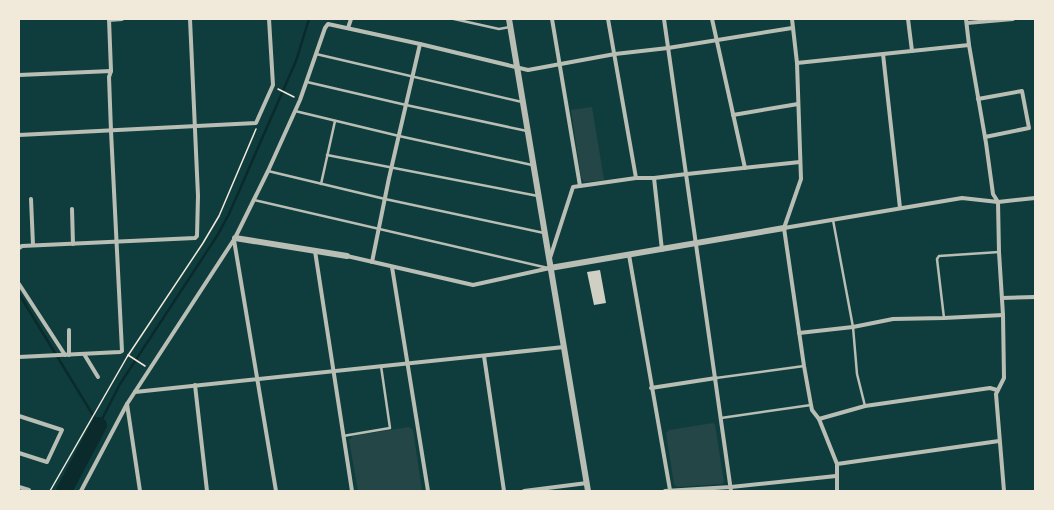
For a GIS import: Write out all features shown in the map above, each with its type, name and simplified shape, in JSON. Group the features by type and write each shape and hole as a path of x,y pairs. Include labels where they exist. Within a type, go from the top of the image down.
{"street":[{"path":"19,357 122,351 111,131 109,19 122,19"},
{"path":"19,248 22,246 32,245 195,238 197,236 198,196 196,127 190,19"},
{"path":"19,135 256,123 273,86 269,19"},
{"path":"348,28 351,19"},
{"path":"509,19 588,491"},
{"path":"552,19 580,186"},
{"path":"608,19 636,178"},
{"path":"664,19 731,489"},
{"path":"712,19 745,168"},
{"path":"792,19 797,63 801,179 784,228 804,366 812,410 819,419 837,464 837,491"},
{"path":"908,19 912,51"},
{"path":"1004,491 996,394 1004,378 998,202 993,194 966,21 1013,19"},
{"path":"81,491 127,404 235,239 295,111 325,28 328,24 528,70 614,54 668,48 792,28"},
{"path":"372,262 391,168 420,44"},
{"path":"797,63 969,45"},
{"path":"883,54 900,208"},
{"path":"19,76 111,71"},
{"path":"978,99 1022,91 1029,128 985,137"},
{"path":"733,116 798,104"},
{"path":"550,265 573,186 636,178 654,178 800,162"},
{"path":"654,178 662,250"},
{"path":"235,239 347,256 473,285 550,265 662,250 962,198 998,202 1035,198"},
{"path":"31,199 32,245"},
{"path":"72,209 73,244"},
{"path":"235,239 276,491"},
{"path":"315,251 352,491"},
{"path":"628,255 670,490"},
{"path":"392,266 428,491"},
{"path":"19,284 66,355"},
{"path":"1002,298 1035,297"},
{"path":"799,333 854,327 893,319 1003,315"},
{"path":"66,355 68,330"},
{"path":"136,392 564,347"},
{"path":"84,354 98,378"},
{"path":"484,356 504,491"},
{"path":"651,388 716,378"},
{"path":"196,385 207,491"},
{"path":"819,419 865,406 990,388 997,390"},
{"path":"127,404 140,491"},
{"path":"19,416 62,430 47,462 19,453"},
{"path":"837,464 999,441"},
{"path":"665,491 731,489 836,476"},
{"path":"524,491 587,483"},
{"path":"19,487 29,490"}],"lane":[{"path":"454,19 499,29 510,27"},
{"path":"316,54 522,102"},
{"path":"306,82 527,131"},
{"path":"295,111 399,136 533,165"},
{"path":"321,184 335,121"},
{"path":"327,155 538,196"},
{"path":"268,171 385,199 544,233"},
{"path":"254,200 550,265"},
{"path":"833,220 854,327 857,374 865,406"},
{"path":"944,318 937,259 939,256 999,252"},
{"path":"343,436 390,428 381,366"},
{"path":"716,378 804,366"},
{"path":"721,418 811,405"}],"path":[{"path":"276,89 290,95"},
{"path":"50,491 127,357 203,243 219,216 257,127 256,123"},
{"path":"129,356 144,366"}],"shaded area":[{"path":"592,107 604,180 584,182 581,177 571,110"},
{"path":"713,423 715,425 724,482 722,484 677,487 674,484 666,433 669,430"},
{"path":"409,427 413,430 422,491 358,491 349,440 353,436"}],"building":[{"path":"600,270 606,303 594,305 587,272"}],"waterway":[{"path":"99,425 120,384 217,236 229,214 296,61 309,19"},
{"path":"19,294 99,425"},
{"path":"64,491 99,425"}]}
